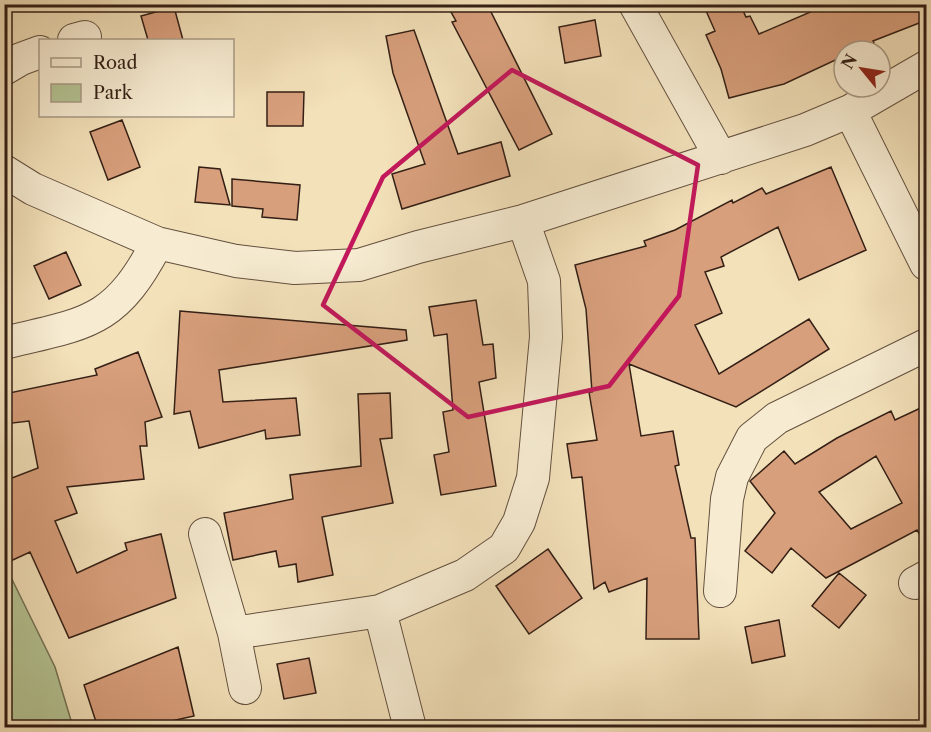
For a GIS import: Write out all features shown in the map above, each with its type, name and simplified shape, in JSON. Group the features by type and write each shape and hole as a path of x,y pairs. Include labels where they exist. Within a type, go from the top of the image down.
{"street":[{"path":"635,4 722,158"},
{"path":"4,69 39,52"},
{"path":"4,171 33,189 157,243 236,261 295,268 359,265 523,221 805,130 850,111 927,67"},
{"path":"850,111 927,264"},
{"path":"234,633 380,611 433,590 489,561 504,548 519,522 533,478 546,337 544,281 523,221"},
{"path":"4,343 76,325 102,314 128,289 144,269 157,243"},
{"path":"720,591 727,499 732,477 752,438 777,418 927,345"},
{"path":"205,534 234,633 245,687"},
{"path":"380,611 410,728"}],"highlighted area":[{"path":"512,70 698,165 679,296 609,386 468,417 323,305 383,177"}],"green space":[{"path":"4,563 55,667 73,727 5,727"}],"building":[{"path":"467,4 487,4 552,134 519,150 452,22 456,21 451,12"},
{"path":"703,4 740,4 746,17 750,16 759,34 829,4 927,4 927,20 878,39 832,39 832,62 784,84 729,98 721,69 706,35 715,31"},
{"path":"174,7 183,39 148,39 141,16"},
{"path":"595,20 601,56 565,63 559,27"},
{"path":"414,30 458,154 501,142 510,176 402,209 392,174 425,164 393,73 386,36"},
{"path":"267,92 304,92 303,126 267,126"},
{"path":"122,120 140,167 108,180 90,132"},
{"path":"199,167 220,169 230,205 195,202"},
{"path":"831,167 866,250 799,280 778,227 721,257 724,266 705,272 722,313 695,325 719,374 809,319 829,349 736,407 629,364 641,436 673,431 679,465 675,466 691,538 695,538 699,639 646,639 647,578 609,592 605,582 594,589 582,477 572,478 567,444 597,440 589,392 592,392 586,309 575,265 646,246 644,241 675,230 732,200 733,203 762,188 766,194"},
{"path":"232,179 300,185 297,220 262,217 263,209 232,206"},
{"path":"66,252 81,285 49,299 34,266"},
{"path":"476,300 483,345 493,344 496,378 479,382 496,486 441,495 434,455 449,452 443,412 453,410 447,334 434,336 429,307"},
{"path":"180,311 406,330 407,340 219,370 223,402 296,398 300,435 266,439 265,430 199,448 190,411 174,414"},
{"path":"138,352 162,417 145,422 147,446 140,446 144,479 67,487 77,513 55,521 77,573 127,550 125,543 161,534 176,598 69,638 30,552 4,564 4,481 38,468 29,421 4,424 4,394 97,375 95,369"},
{"path":"390,393 392,438 380,439 393,503 322,517 333,575 298,582 296,564 279,567 276,551 233,560 224,513 293,499 290,475 361,466 358,394"},
{"path":"927,405 927,548 917,530 826,578 791,548 772,573 745,551 775,513 750,481 784,451 795,464 837,438 891,411 895,420","holes":["876,456 902,503 851,529 819,492"]},
{"path":"548,549 582,598 529,634 496,586"},
{"path":"839,573 866,595 839,628 812,606"},
{"path":"779,620 785,656 752,663 745,627"},
{"path":"178,647 194,716 149,726 149,723 129,728 98,728 84,685"},
{"path":"309,658 316,693 284,699 277,664"}]}
